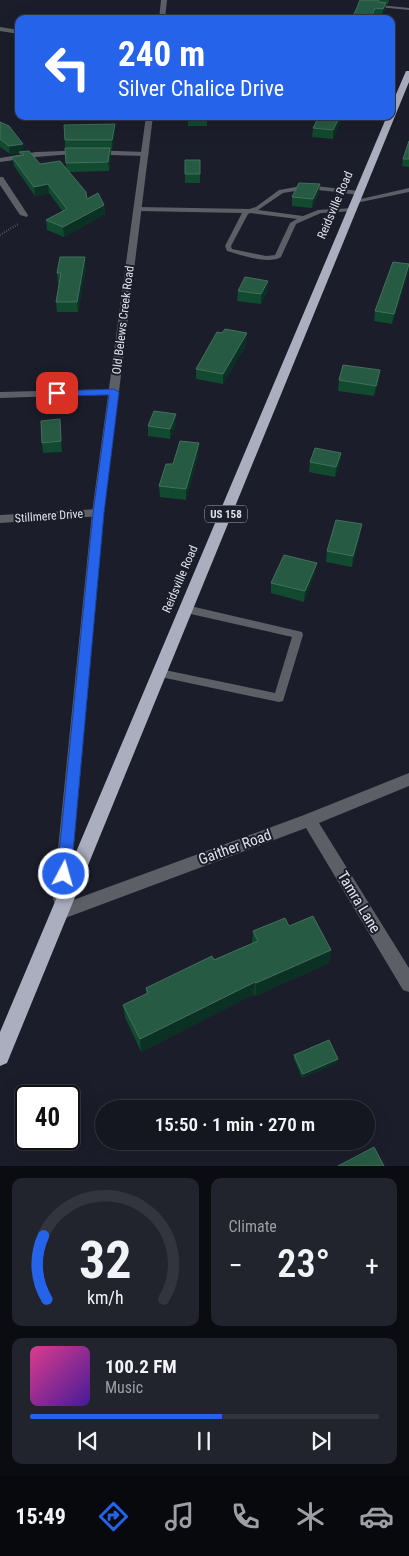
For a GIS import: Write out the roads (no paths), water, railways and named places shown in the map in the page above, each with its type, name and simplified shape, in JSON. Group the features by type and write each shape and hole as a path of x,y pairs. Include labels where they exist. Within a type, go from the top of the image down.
{"highway":[{"name":"Reidsville Road","path":"395,106 409,73"},
{"name":"Reidsville Road","path":"0,1056 389,120"}],"street":[{"path":"162,15 164,0"},
{"path":"0,29 15,31"},
{"name":"Old Belews Creek Road","path":"60,912 98,513 149,120"},
{"path":"0,160 26,155 74,151 145,154"},
{"path":"0,179 24,215"},
{"path":"356,201 409,190"},
{"path":"0,395 114,392"},
{"name":"Stillmere Drive","path":"0,519 98,513"},
{"name":"Gaither Road","path":"60,912 309,820 409,779"},
{"name":"Tamra Lane","path":"309,820 409,984"}],"lane":[{"path":"380,6 409,9"},
{"path":"307,188 341,191 356,201 334,210 320,211 293,223 278,257 266,258 233,253 229,250 228,246 245,213 258,208 276,194 288,189 307,188"},
{"path":"334,210 341,191"},
{"path":"138,209 249,211 304,218"},
{"path":"160,672 279,698 298,635 186,609"}]}
